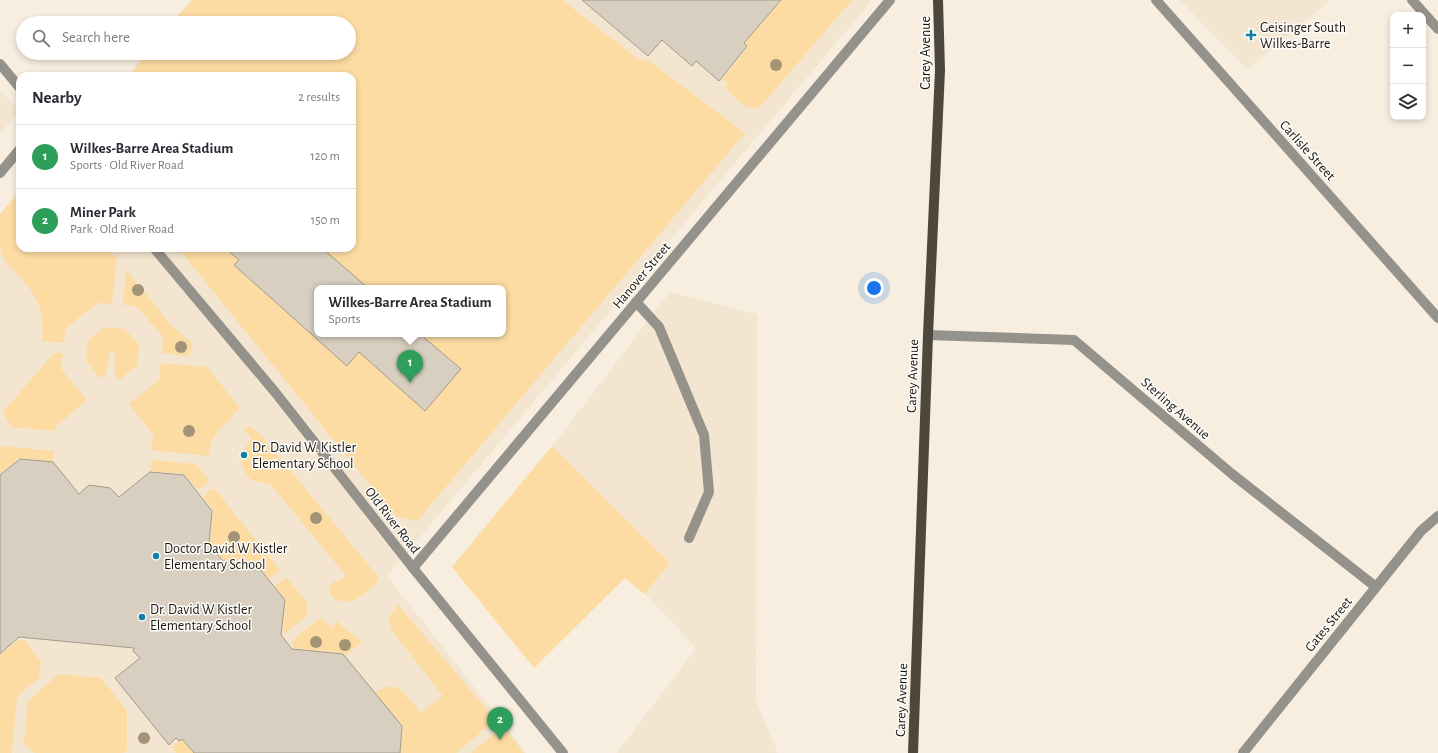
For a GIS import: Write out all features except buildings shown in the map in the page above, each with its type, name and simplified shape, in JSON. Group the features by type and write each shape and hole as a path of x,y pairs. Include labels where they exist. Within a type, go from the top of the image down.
{"main road":[{"name":"Carey Avenue","path":"913,753 928,335 940,70 938,0"}],"street":[{"name":"Hanover Street","path":"413,568 890,0"},
{"name":"Carlisle Street","path":"1156,0 1438,318"},
{"path":"1412,0 1438,29"},
{"path":"0,64 16,83"},
{"path":"0,173 16,154"},
{"name":"Old River Road","path":"157,252 275,392 413,568 563,753"},
{"path":"636,302 659,327 704,435 709,492 688,538"},
{"name":"Sterling Avenue","path":"928,335 1074,340 1232,474 1376,587"},
{"name":"Gates Street","path":"1243,753 1421,531 1438,516"}],"shaded area":[{"name":"Dr. David W. Kistler Elementary School","path":"192,0 872,0 387,576 526,753 0,753 0,224 16,243 16,252 356,252 356,72 130,72 140,60 356,60 356,16 178,16"},
{"path":"192,0 562,0 638,59 649,61 745,133 417,521 396,517 181,252 356,252 356,72 133,72 141,60 356,60 356,16 178,16"},
{"path":"781,0 852,0 761,106 751,108 742,103 725,88 728,84 722,79 747,47 744,43"},
{"name":"Geisinger South Wilkes-Barre","path":"1180,0 1330,0 1247,70"},
{"path":"0,89 16,108 16,115 0,134"},
{"path":"16,196 16,252 111,252 117,259 112,304 97,303 66,328 64,343 42,341 43,331 41,313 35,297 30,289 12,269 1,252 0,214"},
{"path":"126,270 172,326 193,344 188,356 162,353 163,336 136,306 123,305"},
{"path":"670,292 757,314 756,701 778,753 617,753 696,648 641,589 551,448"},
{"path":"105,327 125,329 139,345 137,366 120,379 115,379 115,351 110,351 105,377 99,377 86,361 88,340"},
{"path":"54,353 63,353 61,369 87,400 56,426 55,431 11,427 3,412"},
{"path":"161,363 207,367 240,408 215,435 210,448 209,456 152,450 153,434 129,404 159,380"},
{"path":"249,426 262,436 380,579 359,598 347,602 332,597 330,592 330,584 347,577 271,485 251,480 246,474 241,459 244,450 252,438 244,430"},
{"path":"0,446 54,451 53,462 19,458 0,474"},
{"path":"552,446 670,563 644,594 625,578 534,668 452,567"},
{"path":"152,460 196,464 210,481 197,490 185,474 150,471"},
{"path":"214,488 280,570 269,579 256,563 223,560 210,544 213,510 204,498 205,494"},
{"path":"286,577 307,603 307,616 283,635 286,600 275,586"},
{"path":"398,605 490,713 488,726 456,753 400,753 403,727 375,693 383,688 390,687 401,690 421,712 443,696 392,631 389,617"},
{"path":"320,618 332,627 336,621 362,642 347,655 344,653 293,648 292,641"},
{"path":"18,640 25,640 41,662 39,678 17,696 12,753 0,753 0,655"},
{"path":"59,674 101,678 127,711 127,750 124,753 34,753 24,743 28,701"},
{"path":"503,726 524,753 471,753"},
{"path":"182,739 194,753 176,753 172,748"}],"place":[{"name":"Geisinger South Wilkes-Barre","path":"1251,35"},
{"name":"Wilkes-Barre Area Stadium","path":"410,383"},
{"name":"Dr. David W. Kistler Elementary School","path":"244,455"},
{"name":"Doctor David W Kistler Elementary School","path":"156,556"},
{"name":"Dr. David W Kistler Elementary School","path":"142,617"},
{"name":"Miner Park","path":"500,740"}]}
